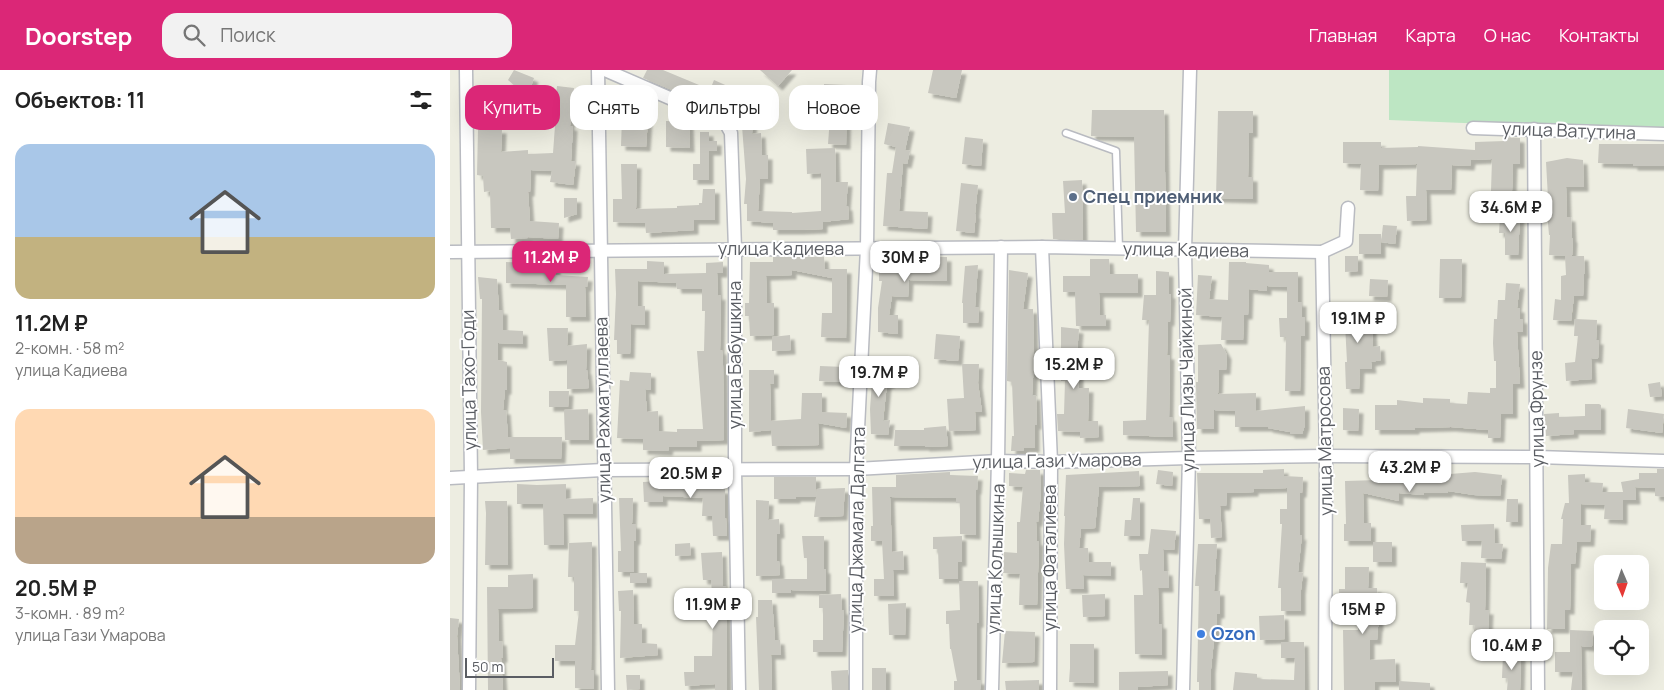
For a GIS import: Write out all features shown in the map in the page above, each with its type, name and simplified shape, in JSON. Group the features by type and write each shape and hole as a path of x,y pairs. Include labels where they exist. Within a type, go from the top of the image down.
{"street":[{"name":"улица Тахо-Годи","path":"466,70 471,477 469,690"},
{"name":"улица Рахматуллаева","path":"598,70 608,690"},
{"name":"улица Бабушкина","path":"606,70 725,122 731,133 735,249 735,470 740,690"},
{"name":"улица Джамала Далгата","path":"856,690 856,469 867,248 870,70"},
{"name":"улица Лизы Чайкиной","path":"1183,690 1189,458 1184,250 1190,70"},
{"name":"улица Ватутина","path":"1474,128 1664,134"},
{"name":"улица Фрунзе","path":"1534,129 1538,690"},
{"path":"1322,252 1346,241 1348,208"},
{"name":"улица Кадиева","path":"450,252 1001,247 1322,252"},
{"name":"улица Колышкина","path":"992,690 1001,247"},
{"name":"улица Фаталиева","path":"1042,247 1051,462 1050,690"},
{"name":"улица Матросова","path":"1322,252 1326,456 1325,690"},
{"name":"улица Гази Умарова","path":"450,478 603,470 856,469 998,461 1051,462 1326,456 1537,457 1664,461"}],"lane":[{"path":"1066,133 1116,151 1119,249"}],"green space":[{"path":"1389,70 1664,70 1664,131 1389,120"}],"building":[{"path":"514,70 534,78 532,85 514,85 508,80"},
{"path":"647,70 663,70 699,85 668,85 668,88 643,78"},
{"path":"760,70 792,70 777,85"},
{"path":"933,70 962,70 956,98 928,93"},
{"path":"714,80 725,85 712,85"},
{"path":"560,86 570,88 570,130 573,130 571,161 576,161 573,185 550,182 552,171 531,170 530,192 528,192 530,221 559,223 558,239 528,237 511,239 510,228 491,228 490,191 484,192 483,176 477,175 478,130 502,130 501,152 528,150 528,154 553,153 555,130 560,130"},
{"path":"1092,110 1164,110 1166,232 1136,232 1134,137 1091,136"},
{"path":"1218,111 1253,111 1253,133 1249,133 1248,177 1253,177 1253,199 1216,198"},
{"path":"666,121 668,121 668,130 689,130 690,148 666,147"},
{"path":"888,123 910,127 905,150 910,151 907,164 903,163 899,211 928,212 927,229 883,226 887,173 892,173 896,147 884,144"},
{"path":"622,130 647,130 646,147 621,146"},
{"path":"742,130 752,130 752,134 761,133 762,155 768,155 768,179 760,179 758,211 792,213 821,211 821,173 807,174 806,149 835,148 836,182 848,182 846,206 848,206 849,219 823,222 823,229 799,230 773,230 773,223 747,221 747,204 744,204 746,179"},
{"path":"829,130 846,130 846,145 828,144"},
{"path":"700,132 709,132 709,141 717,141 717,151 709,151 709,180 693,180 693,164 700,164"},
{"path":"965,137 983,139 981,166 962,164"},
{"path":"1505,137 1520,138 1520,164 1513,164 1512,191 1491,191 1492,159 1471,160 1470,166 1452,165 1451,190 1426,190 1427,220 1407,221 1406,196 1416,196 1417,164 1379,165 1378,191 1360,190 1361,164 1343,163 1343,142 1381,142 1381,148 1418,146 1475,150 1475,142 1505,141"},
{"path":"1599,144 1664,144 1664,166 1598,163"},
{"path":"1567,158 1583,160 1584,187 1566,187 1567,217 1571,217 1573,238 1572,256 1549,255 1550,235 1547,212 1546,162"},
{"path":"621,164 637,164 636,209 677,208 677,206 699,205 699,203 702,203 703,189 715,189 715,220 694,220 694,230 646,233 645,223 613,222 613,199 622,199"},
{"name":"Спец приемник","path":"1082,180 1083,240 1053,239 1052,213 1065,213 1063,181"},
{"path":"961,183 978,185 974,233 956,231"},
{"path":"1483,194 1500,194 1500,211 1482,211"},
{"path":"564,198 577,198 577,214 564,218"},
{"path":"1500,215 1520,216 1518,255 1505,255 1505,233 1499,233"},
{"path":"1383,225 1397,226 1395,244 1381,242"},
{"path":"1359,234 1381,234 1381,254 1359,254"},
{"path":"904,256 947,257 947,281 909,280 908,297 892,296 889,315 898,315 898,334 878,332 878,308 882,281 879,281 879,260 904,261"},
{"path":"1345,256 1358,256 1358,271 1345,272"},
{"path":"1565,256 1584,256 1583,296 1574,296 1571,321 1553,320 1555,299 1561,300 1561,276 1566,275"},
{"path":"773,257 824,257 825,269 847,269 846,338 821,337 822,313 832,313 832,278 792,270 792,275 766,276 767,303 774,303 774,335 750,336 749,316 745,316 745,303 749,303 750,262 773,262"},
{"path":"1090,259 1109,259 1110,274 1138,274 1138,293 1099,293 1100,315 1106,315 1106,326 1076,326 1075,292 1063,292 1063,276 1090,276"},
{"path":"1440,259 1462,259 1461,298 1439,298"},
{"path":"647,261 664,262 664,274 706,273 706,263 723,262 723,273 717,273 718,296 721,295 720,350 722,350 723,365 724,440 697,441 697,447 669,447 668,451 643,450 643,439 617,438 620,380 629,381 630,372 651,373 651,390 645,389 647,412 658,411 659,431 677,432 677,429 703,429 697,351 704,351 705,311 702,311 702,289 677,289 676,283 638,281 638,306 645,306 645,325 631,324 630,354 617,354 617,340 614,340 615,269 647,269"},
{"path":"506,262 556,264 556,275 588,277 587,287 585,287 586,317 566,317 566,285 506,283"},
{"path":"1229,262 1269,265 1269,272 1298,272 1298,302 1302,302 1302,317 1305,317 1305,336 1301,336 1300,391 1285,391 1286,337 1280,337 1279,318 1287,318 1287,287 1267,286 1267,291 1249,289 1248,315 1244,315 1243,340 1221,340 1222,317 1196,315 1198,275 1212,276 1209,299 1228,300"},
{"path":"978,265 975,307 979,307 978,323 963,323 962,303 965,266"},
{"path":"1009,270 1028,273 1023,309 1033,309 1034,361 1032,396 1036,395 1037,425 1035,425 1035,448 1024,448 1023,451 1011,451 1012,436 1014,436 1012,382 1007,381"},
{"path":"1156,271 1169,272 1169,294 1171,294 1167,355 1170,355 1169,417 1172,417 1173,437 1123,435 1123,421 1146,420 1149,320 1142,320 1144,295 1156,295"},
{"path":"478,277 497,279 499,310 503,310 503,330 523,331 523,344 498,343 498,360 507,362 507,390 505,390 503,410 506,410 508,437 562,437 561,459 510,459 510,448 483,450 481,412 482,299 480,299"},
{"path":"1370,279 1388,280 1387,297 1369,296"},
{"path":"1506,283 1520,284 1517,308 1520,308 1520,319 1523,319 1523,332 1517,332 1520,384 1513,384 1513,414 1501,414 1500,438 1488,438 1488,430 1451,427 1415,428 1415,430 1375,430 1375,405 1397,405 1397,400 1423,403 1423,398 1450,399 1450,403 1467,404 1468,392 1490,393 1490,388 1496,388 1496,361 1494,361 1493,343 1494,319 1497,319 1498,300 1505,300"},
{"path":"1367,304 1368,326 1372,326 1373,347 1380,346 1381,360 1371,362 1372,369 1360,369 1359,389 1346,389 1345,362 1347,362 1344,305"},
{"path":"1575,319 1597,320 1596,340 1599,340 1598,359 1591,358 1592,379 1566,381 1565,363 1575,362 1578,336 1574,336"},
{"path":"1061,327 1079,329 1076,365 1079,365 1079,388 1089,388 1088,421 1098,421 1099,437 1080,438 1080,432 1058,431 1057,414 1064,414 1065,381 1061,381"},
{"path":"547,328 568,328 567,346 587,344 586,370 589,388 567,389 567,360 549,361"},
{"path":"936,334 960,336 958,361 934,359"},
{"path":"790,335 791,350 772,351 772,337"},
{"path":"1221,344 1227,355 1226,370 1219,370 1218,394 1256,393 1256,411 1305,406 1305,425 1302,434 1290,434 1290,432 1268,427 1235,427 1235,411 1214,410 1214,429 1197,429 1196,382 1198,382 1198,345"},
{"path":"869,364 889,365 890,384 887,384 883,421 890,420 888,435 871,434 872,382 869,382"},
{"path":"962,364 979,364 978,383 982,412 975,412 976,430 949,431 947,399 964,398"},
{"path":"820,366 845,367 845,382 819,381"},
{"path":"749,370 774,370 774,384 770,384 771,421 801,419 802,393 822,393 822,412 847,413 846,428 818,423 819,445 772,446 771,430 749,432"},
{"path":"1660,382 1662,396 1650,397 1648,384"},
{"path":"549,391 569,391 568,407 549,407"},
{"path":"1585,404 1601,405 1601,430 1574,430 1574,434 1546,436 1544,414 1559,413 1559,417 1585,416"},
{"path":"1343,408 1359,409 1358,431 1343,430"},
{"path":"588,409 589,440 565,440 564,410"},
{"path":"1628,409 1664,414 1662,433 1626,428"},
{"path":"946,426 948,446 894,446 895,430 924,430 924,428"},
{"path":"1284,469 1284,476 1303,477 1302,493 1300,493 1300,536 1302,535 1298,572 1303,573 1301,611 1281,611 1281,588 1278,588 1282,524 1280,524 1280,509 1287,509 1287,488 1254,489 1254,492 1227,493 1226,506 1220,506 1222,537 1211,538 1210,519 1199,519 1197,473 1263,473 1263,470"},
{"path":"1657,469 1664,469 1664,497 1655,496 1655,488 1635,487 1636,500 1623,500 1623,520 1604,519 1605,505 1581,504 1581,525 1591,525 1590,542 1577,542 1575,564 1571,564 1570,610 1565,610 1565,629 1547,629 1548,568 1551,544 1562,544 1563,519 1561,519 1565,503 1569,503 1568,475 1585,474 1585,482 1603,483 1602,492 1623,492 1621,482 1639,479 1639,473 1657,473"},
{"path":"1026,470 1040,470 1041,492 1038,522 1036,522 1037,541 1039,541 1037,605 1019,605 1020,574 1003,573 1004,552 1017,553 1017,522 1020,522 1023,487 1009,486 1009,473 1025,474"},
{"path":"1158,470 1173,472 1172,486 1156,484"},
{"path":"1139,471 1140,486 1099,487 1095,528 1081,529 1079,548 1088,548 1089,562 1111,562 1111,576 1083,575 1084,589 1066,589 1064,516 1066,475"},
{"path":"950,472 950,475 978,476 976,490 976,535 960,534 960,503 956,503 956,498 890,497 892,552 903,551 904,570 893,570 894,596 874,596 874,579 884,579 882,541 871,541 871,526 873,526 872,487 896,487 896,475"},
{"path":"1398,472 1398,474 1434,476 1434,473 1475,472 1502,475 1500,496 1448,491 1448,493 1424,493 1424,495 1399,493 1399,501 1363,493 1364,523 1371,523 1371,541 1344,541 1344,524 1346,524 1345,481 1379,480 1378,473"},
{"path":"774,477 816,477 816,497 774,499"},
{"path":"696,481 696,489 725,489 727,536 713,536 712,516 702,516 703,498 663,496 663,502 644,502 643,482"},
{"path":"517,484 566,484 566,499 593,498 593,514 563,514 564,545 544,545 543,504 517,504"},
{"path":"845,488 843,516 814,517 817,489"},
{"path":"619,498 633,498 632,524 636,524 634,572 618,572 618,551 621,551"},
{"path":"1133,498 1140,498 1140,536 1124,536 1125,520 1131,520"},
{"path":"1507,499 1518,499 1518,522 1506,522"},
{"path":"756,500 769,501 768,520 779,519 780,534 777,534 777,561 779,561 780,575 756,576"},
{"path":"485,501 507,501 508,565 485,565"},
{"path":"1494,524 1495,543 1503,544 1501,559 1481,558 1482,541 1462,541 1461,525"},
{"path":"1151,529 1176,531 1174,550 1163,549 1164,571 1168,571 1169,588 1158,588 1159,624 1162,624 1162,655 1135,654 1134,595 1143,595 1139,554 1148,554"},
{"path":"802,536 824,536 826,591 791,590 791,593 772,593 772,579 807,579 807,558 804,558"},
{"path":"962,536 962,562 958,562 958,579 939,579 938,549 933,549 933,537"},
{"path":"592,542 591,670 594,671 594,689 575,688 575,661 555,661 555,645 575,645 579,611 574,611 574,577 568,577 569,543"},
{"path":"1373,542 1392,542 1392,562 1373,562"},
{"path":"690,543 691,555 675,556 675,544"},
{"path":"1198,544 1217,544 1214,591 1220,591 1220,614 1217,614 1211,669 1211,690 1199,690 1199,682 1197,682 1199,586 1195,586"},
{"path":"722,552 723,586 726,586 727,690 715,690 715,684 685,686 684,672 694,672 694,656 712,656 713,609 711,580 703,580 701,553"},
{"path":"1461,562 1486,563 1485,610 1489,610 1488,631 1492,631 1493,646 1471,647 1475,625 1469,625 1470,603 1466,602 1468,583 1460,583"},
{"path":"1345,567 1369,567 1368,588 1377,588 1379,627 1377,640 1370,640 1370,660 1395,659 1396,682 1375,682 1375,690 1344,690 1343,630 1358,630 1359,608 1339,609 1339,589 1345,589"},
{"path":"630,573 647,573 647,583 630,583"},
{"path":"533,574 533,608 498,609 499,641 502,641 503,690 488,690 487,587 508,587 508,575"},
{"path":"959,581 978,581 977,680 981,680 980,690 954,690 954,681 957,681 950,649 949,624 946,624 946,611 960,610"},
{"path":"633,590 634,624 642,624 642,643 657,644 658,655 620,658 621,611 619,611 618,591"},
{"path":"841,594 842,610 844,610 842,652 813,652 813,640 823,640 823,608 819,608 819,595"},
{"path":"1105,594 1105,616 1083,617 1082,595"},
{"path":"758,600 772,600 775,640 780,640 781,655 771,655 772,690 759,690 756,617 758,617"},
{"path":"906,603 905,635 889,635 888,604"},
{"path":"1284,615 1285,639 1260,640 1259,616"},
{"path":"450,618 459,619 457,636 460,690 450,690"},
{"path":"1570,630 1593,631 1592,647 1581,646 1582,690 1571,690 1573,672 1555,672 1555,652 1570,652"},
{"path":"1005,631 1035,632 1034,662 1002,663"},
{"path":"1281,642 1304,642 1305,690 1233,690 1235,672 1257,674 1257,679 1294,680 1295,658 1281,658"},
{"path":"1070,644 1094,644 1094,683 1069,682"},
{"path":"1503,654 1521,655 1520,690 1507,690 1508,678 1502,678"},
{"path":"872,668 886,668 886,690 872,690"},
{"path":"848,670 848,690 832,690 831,671"},
{"path":"1168,671 1168,685 1138,687 1138,690 1119,690 1119,672"},
{"path":"626,675 640,675 640,689 627,690"},
{"path":"1039,680 1039,690 1006,690 1005,681"},
{"path":"1399,681 1430,683 1430,690 1399,690"}],"place":[{"name":"Спец приемник","path":"1073,197"},
{"name":"Ozon","path":"1201,634"}]}
